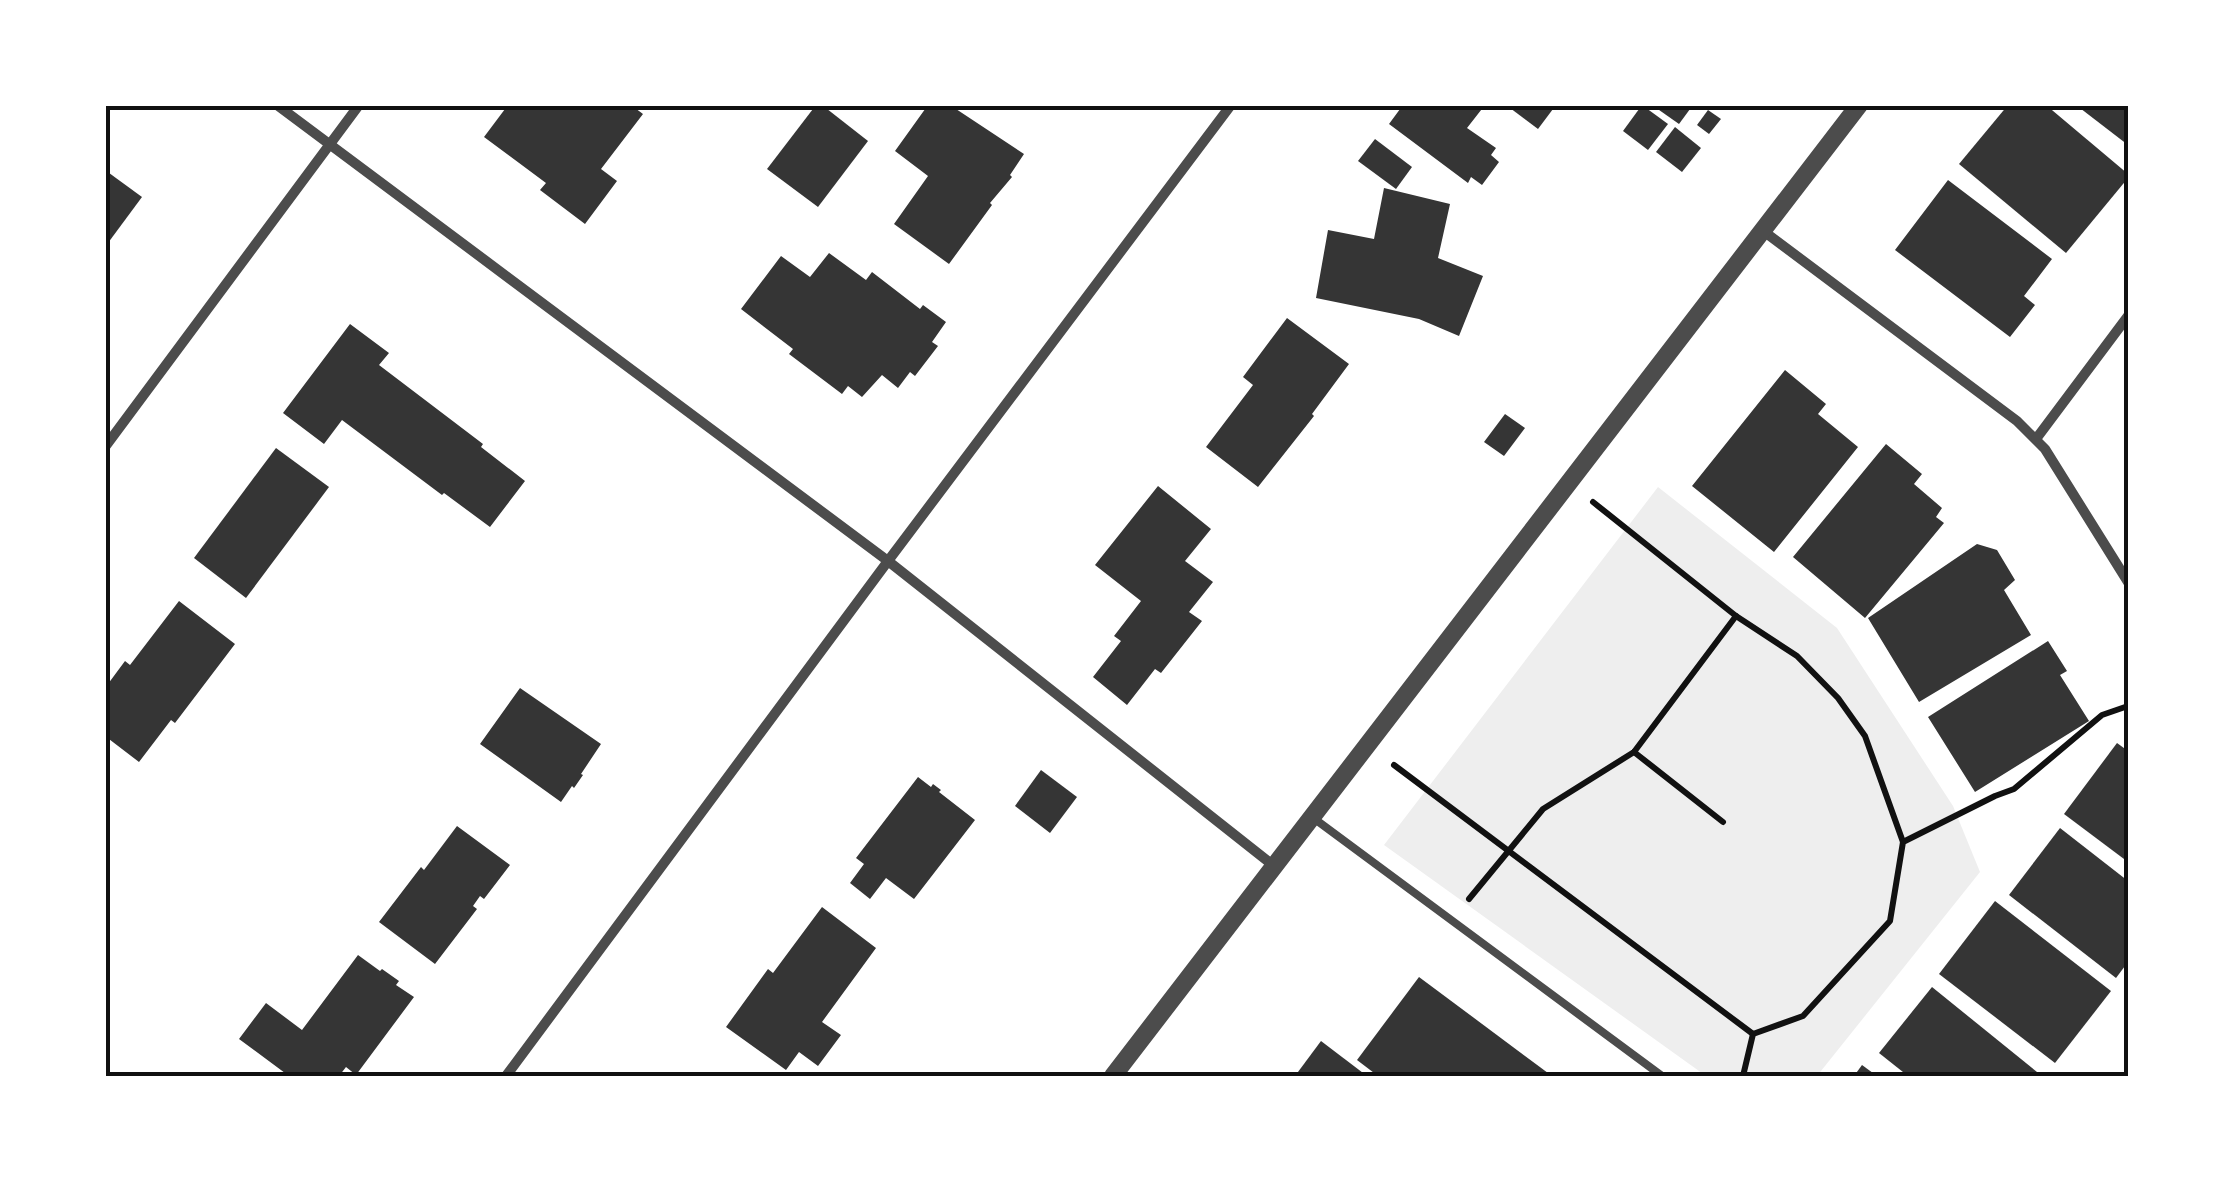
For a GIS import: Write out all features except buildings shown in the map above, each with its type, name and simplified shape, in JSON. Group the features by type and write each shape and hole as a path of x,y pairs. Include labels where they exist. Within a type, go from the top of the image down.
{"street":[{"path":"277,105 888,561 1274,866"},
{"path":"105,447 358,105"},
{"path":"506,1076 1232,105"},
{"path":"1113,1076 1858,105"},
{"path":"1762,230 2036,438 2128,582"},
{"path":"2036,438 2128,316"}],"lane":[{"path":"1312,817 1662,1076"}],"path":[{"path":"1569,482 1736,616 1797,656 1865,736 1903,842 1890,921 1803,1016 1753,1034"},
{"path":"1451,920 1544,809 1634,752 1736,616"},
{"path":"1903,842 2014,790 2102,715 2128,706"},
{"path":"1367,745 1753,1034"},
{"path":"1634,752 1723,822"},
{"path":"1742,1076 1753,1034"}],"shaded area":[{"path":"1658,487 1837,628 1953,806 1980,872 1817,1076 1706,1076 1384,845"}]}
